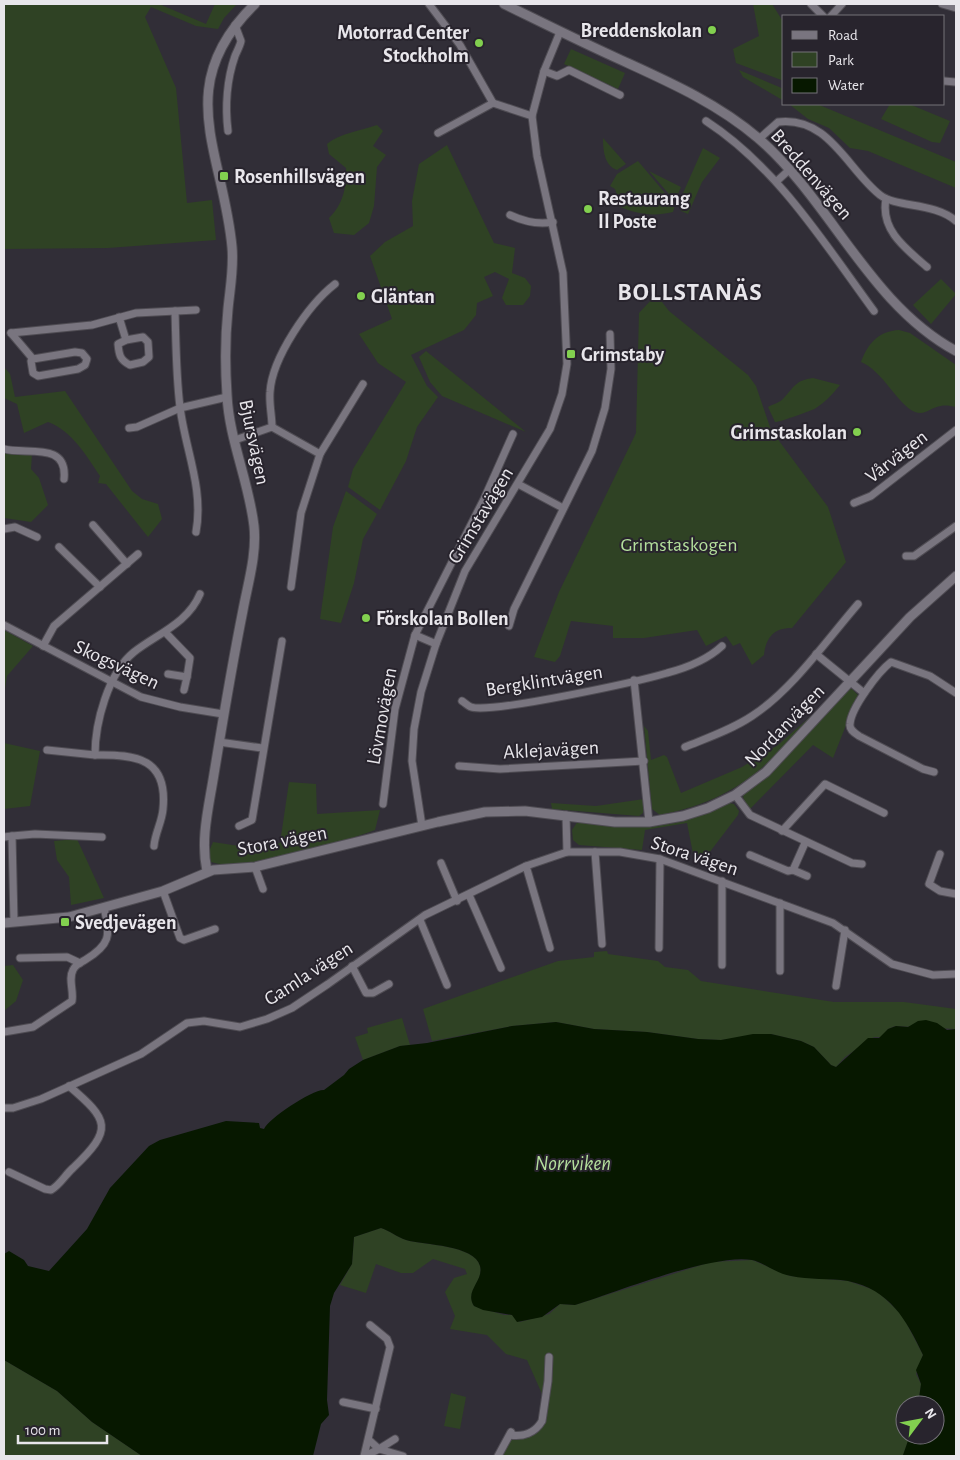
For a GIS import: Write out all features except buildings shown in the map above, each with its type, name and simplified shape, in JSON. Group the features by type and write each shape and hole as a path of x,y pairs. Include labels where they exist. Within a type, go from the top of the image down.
{"street":[{"name":"Bjursvägen","path":"207,872 203,847 223,714 250,576 254,529 227,397 226,336 233,273 232,247 207,115 208,82 218,53 235,25 256,4"},
{"path":"429,4 460,45 493,103 532,116"},
{"name":"Breddenvägen","path":"504,4 682,88 718,107 759,138 813,196 890,297 929,334 956,351"},
{"path":"811,4 822,15"},
{"path":"832,15 842,4"},
{"path":"942,4 956,8"},
{"path":"228,131 226,115 228,93 234,58 241,41 235,25"},
{"name":"Grimstavägen","path":"422,826 412,761 414,729 421,692 436,644 465,571 550,429 562,394 567,364 563,273 537,156 532,116 544,71 560,32"},
{"path":"544,71 557,76 569,70 620,94"},
{"path":"945,81 955,82"},
{"path":"438,133 493,103"},
{"path":"706,121 749,154 777,181 874,311"},
{"path":"759,138 778,122 800,122 821,133 836,145 863,178 886,199 930,208 956,221"},
{"path":"777,181 790,170"},
{"path":"886,199 884,210 887,222 899,244 927,267"},
{"path":"510,215 520,220 544,224 553,222"},
{"path":"272,427 270,392 274,370 320,296 335,284"},
{"path":"33,359 12,333 92,325 136,313 196,310"},
{"path":"175,311 180,408 197,484 199,517 196,532"},
{"path":"119,317 126,340"},
{"path":"509,626 514,609 592,451 606,408 611,369 610,334"},
{"path":"143,337 148,342 149,357 142,362 130,365 123,362 120,357 118,344 126,340 143,337"},
{"path":"75,352 82,353 87,359 85,365 78,369 38,376 33,373 31,361 33,359 75,352"},
{"path":"291,587 301,513 320,454 363,384"},
{"path":"129,428 137,427 180,408 227,397"},
{"path":"235,440 272,427 320,454"},
{"name":"Vårvägen","path":"854,503 871,496 956,430"},
{"name":"Lövmovägen","path":"383,804 395,709 414,635 484,499 513,434"},
{"path":"4,450 17,453 42,450 53,454 61,461 65,471 64,479"},
{"path":"518,484 563,508"},
{"path":"93,525 127,564"},
{"path":"906,556 914,556 956,526"},
{"path":"4,529 15,527 37,537"},
{"path":"59,546 100,587"},
{"path":"43,646 54,626 138,554"},
{"name":"Nordanvägen","path":"566,815 615,822 649,822 683,816 735,795 766,772 785,754 910,618 956,576"},
{"path":"96,755 100,711 123,665 133,653 165,632 195,605 200,594"},
{"path":"685,747 718,734 752,716 779,695 858,604"},
{"name":"Skogsvägen","path":"4,625 113,684 141,697 180,707 223,714"},
{"path":"165,632 190,658 184,690"},
{"path":"414,635 436,644"},
{"path":"239,826 252,820 262,748 282,640"},
{"name":"Bergklintvägen","path":"462,700 471,707 493,707 634,680 667,673 693,664 722,646"},
{"path":"816,654 864,693"},
{"path":"934,772 922,769 851,730 850,724 864,693 879,671 891,662 930,676 956,692"},
{"path":"168,674 187,677"},
{"name":"Bergklintvägen","path":"634,680 644,760 649,822"},
{"path":"219,742 262,748"},
{"path":"47,750 96,755 121,754 142,760 156,770 164,783 163,810 154,846"},
{"name":"Aklejavägen","path":"459,766 500,769 644,760"},
{"path":"782,831 825,784 884,813"},
{"path":"735,795 750,815 805,843 852,863 862,864"},
{"name":"Stora vägen","path":"207,872 255,867 462,816 525,810 566,815"},
{"path":"566,815 567,852"},
{"path":"4,837 35,834 102,837"},
{"path":"12,836 14,922"},
{"path":"793,870 805,843"},
{"name":"Stora vägen","path":"567,852 620,852 660,859 833,923 892,964 932,975 956,974"},
{"name":"Gamla vägen","path":"4,1108 13,1108 41,1099 141,1054 187,1023 204,1021 240,1028 292,1008 425,916 526,866 567,852"},
{"path":"595,852 602,944"},
{"path":"940,854 929,884 940,890 956,894"},
{"path":"750,855 788,872 793,870 807,876"},
{"path":"659,948 660,859"},
{"path":"441,863 456,900"},
{"path":"526,866 550,948"},
{"path":"255,867 263,889"},
{"path":"4,923 70,917 163,892 207,872"},
{"path":"722,881 722,965"},
{"path":"163,892 180,938 184,940 215,929"},
{"path":"469,895 501,968"},
{"path":"780,903 780,971"},
{"path":"4,1032 34,1027 72,1001 74,993 72,972 80,963 98,953 109,936 104,908"},
{"path":"420,920 447,985"},
{"path":"836,986 845,930"},
{"path":"20,958 67,957 80,963"},
{"path":"352,966 366,993 373,993 389,984"},
{"path":"9,1172 45,1190 51,1190 94,1147 102,1126 100,1115 68,1086"},
{"path":"365,1456 390,1347 388,1338 370,1325"},
{"path":"498,1456 511,1433 526,1434 539,1426 542,1421 548,1381 549,1357"},
{"path":"343,1402 376,1409"},
{"path":"365,1456 396,1439"},
{"path":"369,1440 379,1449 403,1456"}],"green space":[{"path":"4,4 159,4 206,24 215,4 237,4 224,18 218,29 196,26 151,7 145,17 176,88 187,203 212,200 216,240 108,248 4,249"},
{"path":"753,4 772,4 782,20 782,80 736,63 733,49 759,36"},
{"path":"571,49 625,73 618,89 564,64"},
{"path":"739,70 782,88 782,100 743,77"},
{"path":"790,105 819,105 956,162 956,188 868,151 850,148 829,128 808,119"},
{"path":"889,105 911,105 950,121 940,143 932,142 881,119"},
{"path":"377,125 383,131 373,146 386,155 377,167 374,206 369,223 354,235 334,233 329,218 341,201 346,182 346,168 329,154 327,144 344,135"},
{"path":"603,138 626,164 617,170 609,165 607,161"},
{"path":"447,145 494,243 515,248 512,273 525,278 531,286 530,296 523,305 506,305 502,298 509,279 495,272 484,277 493,296 477,303 476,315 464,330 411,355 427,386 438,397 417,427 406,461 380,510 348,487 353,469 406,382 378,363 359,334 392,319 370,256 385,242 413,226 412,201 419,164"},
{"path":"703,148 720,158 702,182 688,214 681,211 679,202"},
{"path":"638,161 675,205 673,212 644,214 616,205 618,198 615,189 610,186 617,174"},
{"path":"649,171 681,187 675,201"},
{"path":"941,279 956,294 931,324 913,305"},
{"name":"Grimstaskogen","path":"652,299 662,302 669,311 748,375 756,386 771,430 828,507 846,562 792,628 785,628 772,635 764,655 752,665 740,643 733,646 726,636 706,646 697,630 644,638 613,638 613,626 571,621 560,656 555,662 534,657 559,592 636,433 639,313"},
{"path":"899,330 910,333 956,365 956,407 943,406 922,413 915,412 903,403 876,372 861,362 867,349 875,339 886,333"},
{"path":"426,351 526,432 442,396 430,382 419,357"},
{"path":"4,367 10,374 15,397 65,391 132,491 142,499 158,504 162,519 148,537 106,484 98,483 100,476 78,444 64,431 48,422 24,433 17,404 4,398"},
{"path":"813,378 840,385 829,398 816,408 775,422 768,407 781,400 799,382"},
{"path":"4,452 22,455 32,454 31,469 39,478 48,505 31,522 4,518"},
{"path":"346,491 377,514 363,539 354,583 341,623 320,619 333,527"},
{"path":"4,630 33,646 7,676 4,695"},
{"path":"848,689 852,689 858,695 833,758 813,745 749,810 743,797 745,791 768,775"},
{"path":"820,708 767,763 732,789 688,808 660,815 652,809 644,726 648,731 651,760 664,755 667,757 681,793 742,767 778,745"},
{"path":"4,743 40,751 30,806 4,809"},
{"path":"289,782 316,784 317,814 380,810 375,830 316,850 272,862 229,865 211,862 207,856 213,842 252,848 280,843"},
{"path":"644,799 643,813 639,816 552,809 551,803 596,806"},
{"path":"729,803 734,804 739,811 738,815 706,857 695,864 687,823 645,830 642,850 579,845 573,840 572,830 578,821 687,819"},
{"path":"77,839 104,898 71,905 69,877 57,860 54,841"},
{"path":"607,951 608,954 658,961 665,967 688,970 701,981 834,1002 904,1002 956,1009 956,1029 895,1026 888,1029 882,1037 874,1037 845,1057 836,1067 831,1065 814,1047 801,1041 771,1034 721,1040 698,1039 647,1032 594,1029 556,1022 512,1026 432,1041 423,1009 558,961 594,957 594,952"},
{"path":"13,965 23,980 16,1001 4,1011 4,966"},
{"path":"402,1018 410,1045 400,1046 363,1060 355,1037 368,1033 367,1028"},
{"path":"381,1228 406,1240 448,1247 469,1254 476,1259 481,1271 472,1296 474,1306 504,1315 512,1315 520,1322 549,1314 560,1304 575,1305 711,1262 752,1260 790,1276 848,1281 877,1291 902,1315 923,1355 916,1374 921,1384 919,1395 895,1395 895,1445 907,1445 903,1456 500,1456 509,1440 518,1439 535,1429 546,1403 527,1360 506,1354 487,1335 450,1329 455,1316 445,1292 454,1278 467,1274 465,1269 433,1259 413,1273 401,1273 376,1264 366,1293 340,1285 352,1264 354,1237"},
{"path":"4,1360 57,1391 92,1422 142,1456 4,1456"},
{"path":"451,1393 466,1397 460,1429 444,1426"}],"water":[{"name":"Norrviken","path":"926,1020 937,1023 947,1030 956,1029 956,1456 903,1455 906,1445 945,1445 945,1395 919,1395 921,1384 916,1370 923,1355 903,1318 886,1299 863,1285 848,1281 791,1276 752,1260 735,1259 690,1268 575,1305 560,1304 542,1317 517,1322 512,1315 483,1310 474,1306 471,1296 479,1276 480,1266 476,1259 469,1254 448,1247 406,1240 381,1228 354,1237 352,1264 334,1293 330,1306 327,1400 329,1415 321,1424 313,1456 142,1456 92,1422 57,1391 4,1360 4,1254 9,1251 24,1260 28,1266 49,1271 87,1229 110,1188 149,1146 160,1140 226,1121 259,1123 260,1128 264,1129 267,1124 282,1112 301,1099 324,1090 363,1060 400,1046 427,1043 512,1026 556,1022 594,1029 647,1032 698,1039 721,1040 753,1034 771,1034 801,1041 814,1047 831,1065 836,1067 868,1038 879,1038 888,1029 896,1026 908,1027 918,1021"}],"place":[{"name":"Breddenskolan","path":"712,30"},
{"name":"Motorrad Center Stockholm","path":"479,43"},
{"name":"Rosenhillsvägen","path":"224,176"},
{"name":"Restaurang Il Poste","path":"588,209"},
{"name":"Gläntan","path":"361,296"},
{"name":"Grimstaby","path":"571,354"},
{"name":"Grimstaskolan","path":"857,432"},
{"name":"Förskolan Bollen","path":"366,618"},
{"name":"Svedjevägen","path":"65,922"}],"district":[{"name":"BOLLSTANÄS","path":"690,291"}]}
